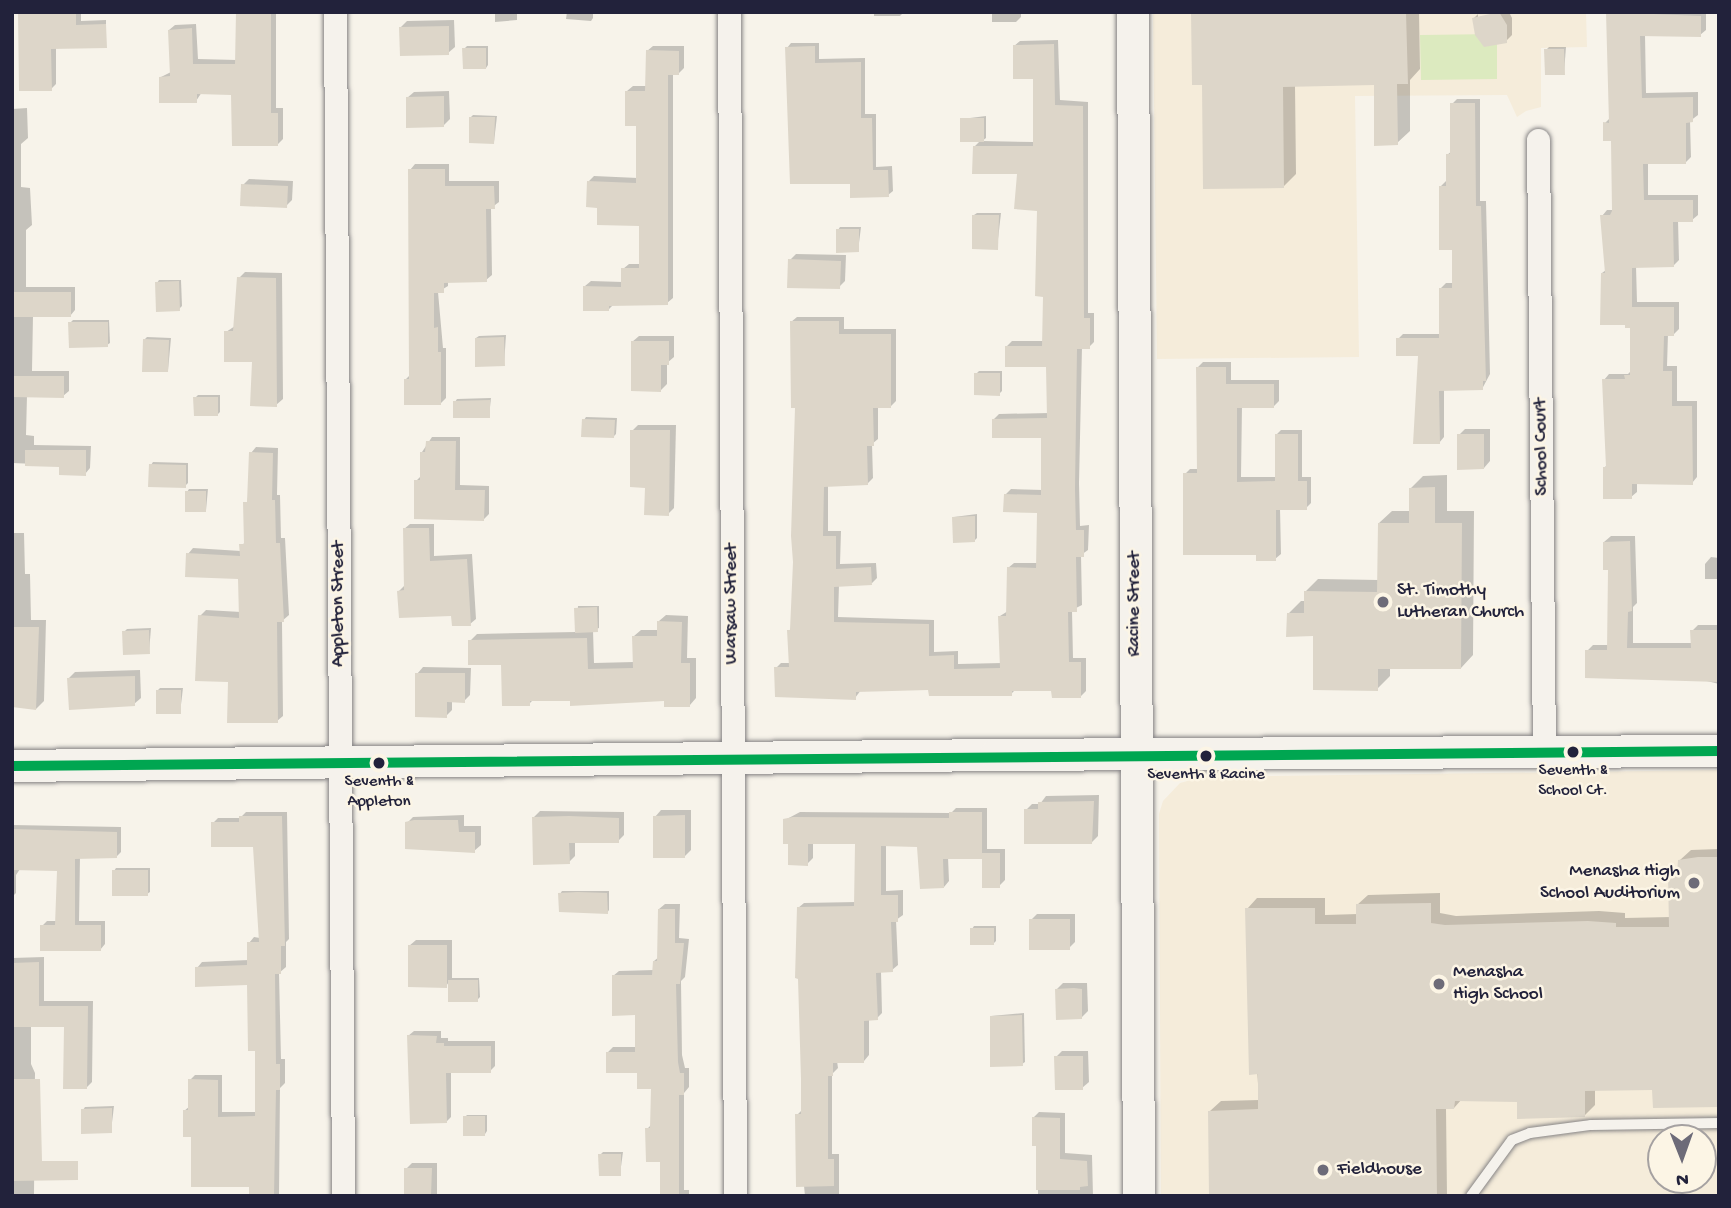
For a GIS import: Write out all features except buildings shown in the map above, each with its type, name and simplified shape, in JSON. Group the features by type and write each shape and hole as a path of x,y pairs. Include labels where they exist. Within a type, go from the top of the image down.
{"street":[{"name":"Appleton Street","path":"335,12 343,1196"},
{"name":"Warsaw Street","path":"729,12 736,1196"},
{"name":"Racine Street","path":"1133,12 1139,1196"},
{"name":"School Court","path":"1538,141 1544,753"},
{"path":"12,766 1135,754 1719,751"}],"lane":[{"path":"1471,1196 1512,1140 1530,1133 1591,1125 1719,1123"}],"shaded area":[{"path":"1153,12 1586,12 1587,47 1541,48 1541,107 1517,117 1507,95 1355,96 1359,357 1157,359"},
{"name":"Menasha High School","path":"1719,770 1719,1196 1161,1196 1159,814 1163,801 1180,783 1202,777"}],"green space":[{"path":"1497,34 1497,79 1421,80 1420,35"}],"transit line":[{"path":"12,766 1719,751"}],"place":[{"name":"St. Timothy Lutheran Church","path":"1383,602"},
{"name":"Seventh & School Ct.","path":"1573,752"},
{"name":"Seventh & Racine","path":"1206,756"},
{"name":"Seventh & Appleton","path":"379,763"},
{"name":"Menasha High School Auditorium","path":"1694,883"},
{"name":"Menasha High School","path":"1439,984"},
{"name":"Fieldhouse","path":"1323,1170"}]}
